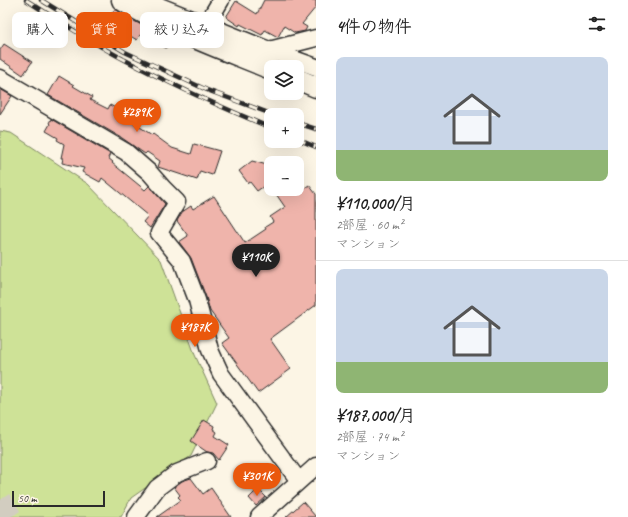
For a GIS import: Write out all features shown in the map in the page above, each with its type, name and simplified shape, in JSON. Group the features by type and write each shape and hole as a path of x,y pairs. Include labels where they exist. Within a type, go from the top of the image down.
{"main road":[{"path":"129,0 151,17 181,32 270,59"},
{"path":"304,82 316,87"}],"street":[{"path":"129,0 157,5 174,12"},
{"path":"214,12 221,0"},
{"path":"224,35 270,59 316,67"},
{"path":"270,59 316,38"},
{"path":"0,78 126,152 150,173 177,202 159,233 182,261 197,300 210,350 221,374 299,481"},
{"path":"136,517 157,488 177,474 207,461"},
{"path":"259,517 316,466"}],"green space":[{"path":"0,131 11,133 88,184 161,260 195,355 217,403 191,456 131,498 121,517 0,517"}],"building":[{"path":"264,0 316,0 316,7 302,24 307,27 305,31 295,33 284,26 278,37 265,30 262,35 240,24 239,26 226,17 236,1 257,14"},
{"path":"115,9 120,12 113,12"},
{"path":"132,20 140,24 140,35 137,40 132,37"},
{"path":"4,44 32,62 23,75 0,59 0,50"},
{"path":"59,76 92,97 90,100 108,109 110,105 121,111 119,113 152,135 153,134 172,148 191,154 194,144 220,151 212,175 200,171 197,180 158,167 160,161 147,152 145,154 122,138 48,95"},
{"path":"0,89 12,96 0,114"},
{"path":"51,119 110,154 108,158 113,162 112,163 145,190 149,186 165,204 150,228 143,222 148,216 102,178 100,182 82,172 84,168 62,163 63,158 61,158 64,144 57,140 58,138 46,131"},
{"path":"252,161 264,164 264,186 257,191 250,182 248,183 239,171"},
{"path":"309,185 316,194 316,305 270,339 291,369 258,393 222,343 229,338 210,311 191,258 179,242 188,236 177,221 182,212 191,206 193,209 214,196 245,243 266,229 265,227 273,222 270,217 285,207 277,196 304,196 304,188"},
{"path":"204,420 214,426 213,429 217,432 215,436 229,445 219,460 213,453 207,452 191,441"},
{"path":"191,478 203,494 211,488 231,517 157,517 181,500 178,497 180,495 174,487 182,481"},
{"path":"258,489 266,497 256,506 249,498"},
{"path":"303,502 316,517 286,517"}],"tunnel":[{"path":"0,500 11,517"}],"railway":[{"path":"26,0 125,60 197,96 264,125"},
{"path":"41,0 125,52 207,90 264,111"},
{"path":"304,125 316,129"},
{"path":"304,142 316,147"}]}
